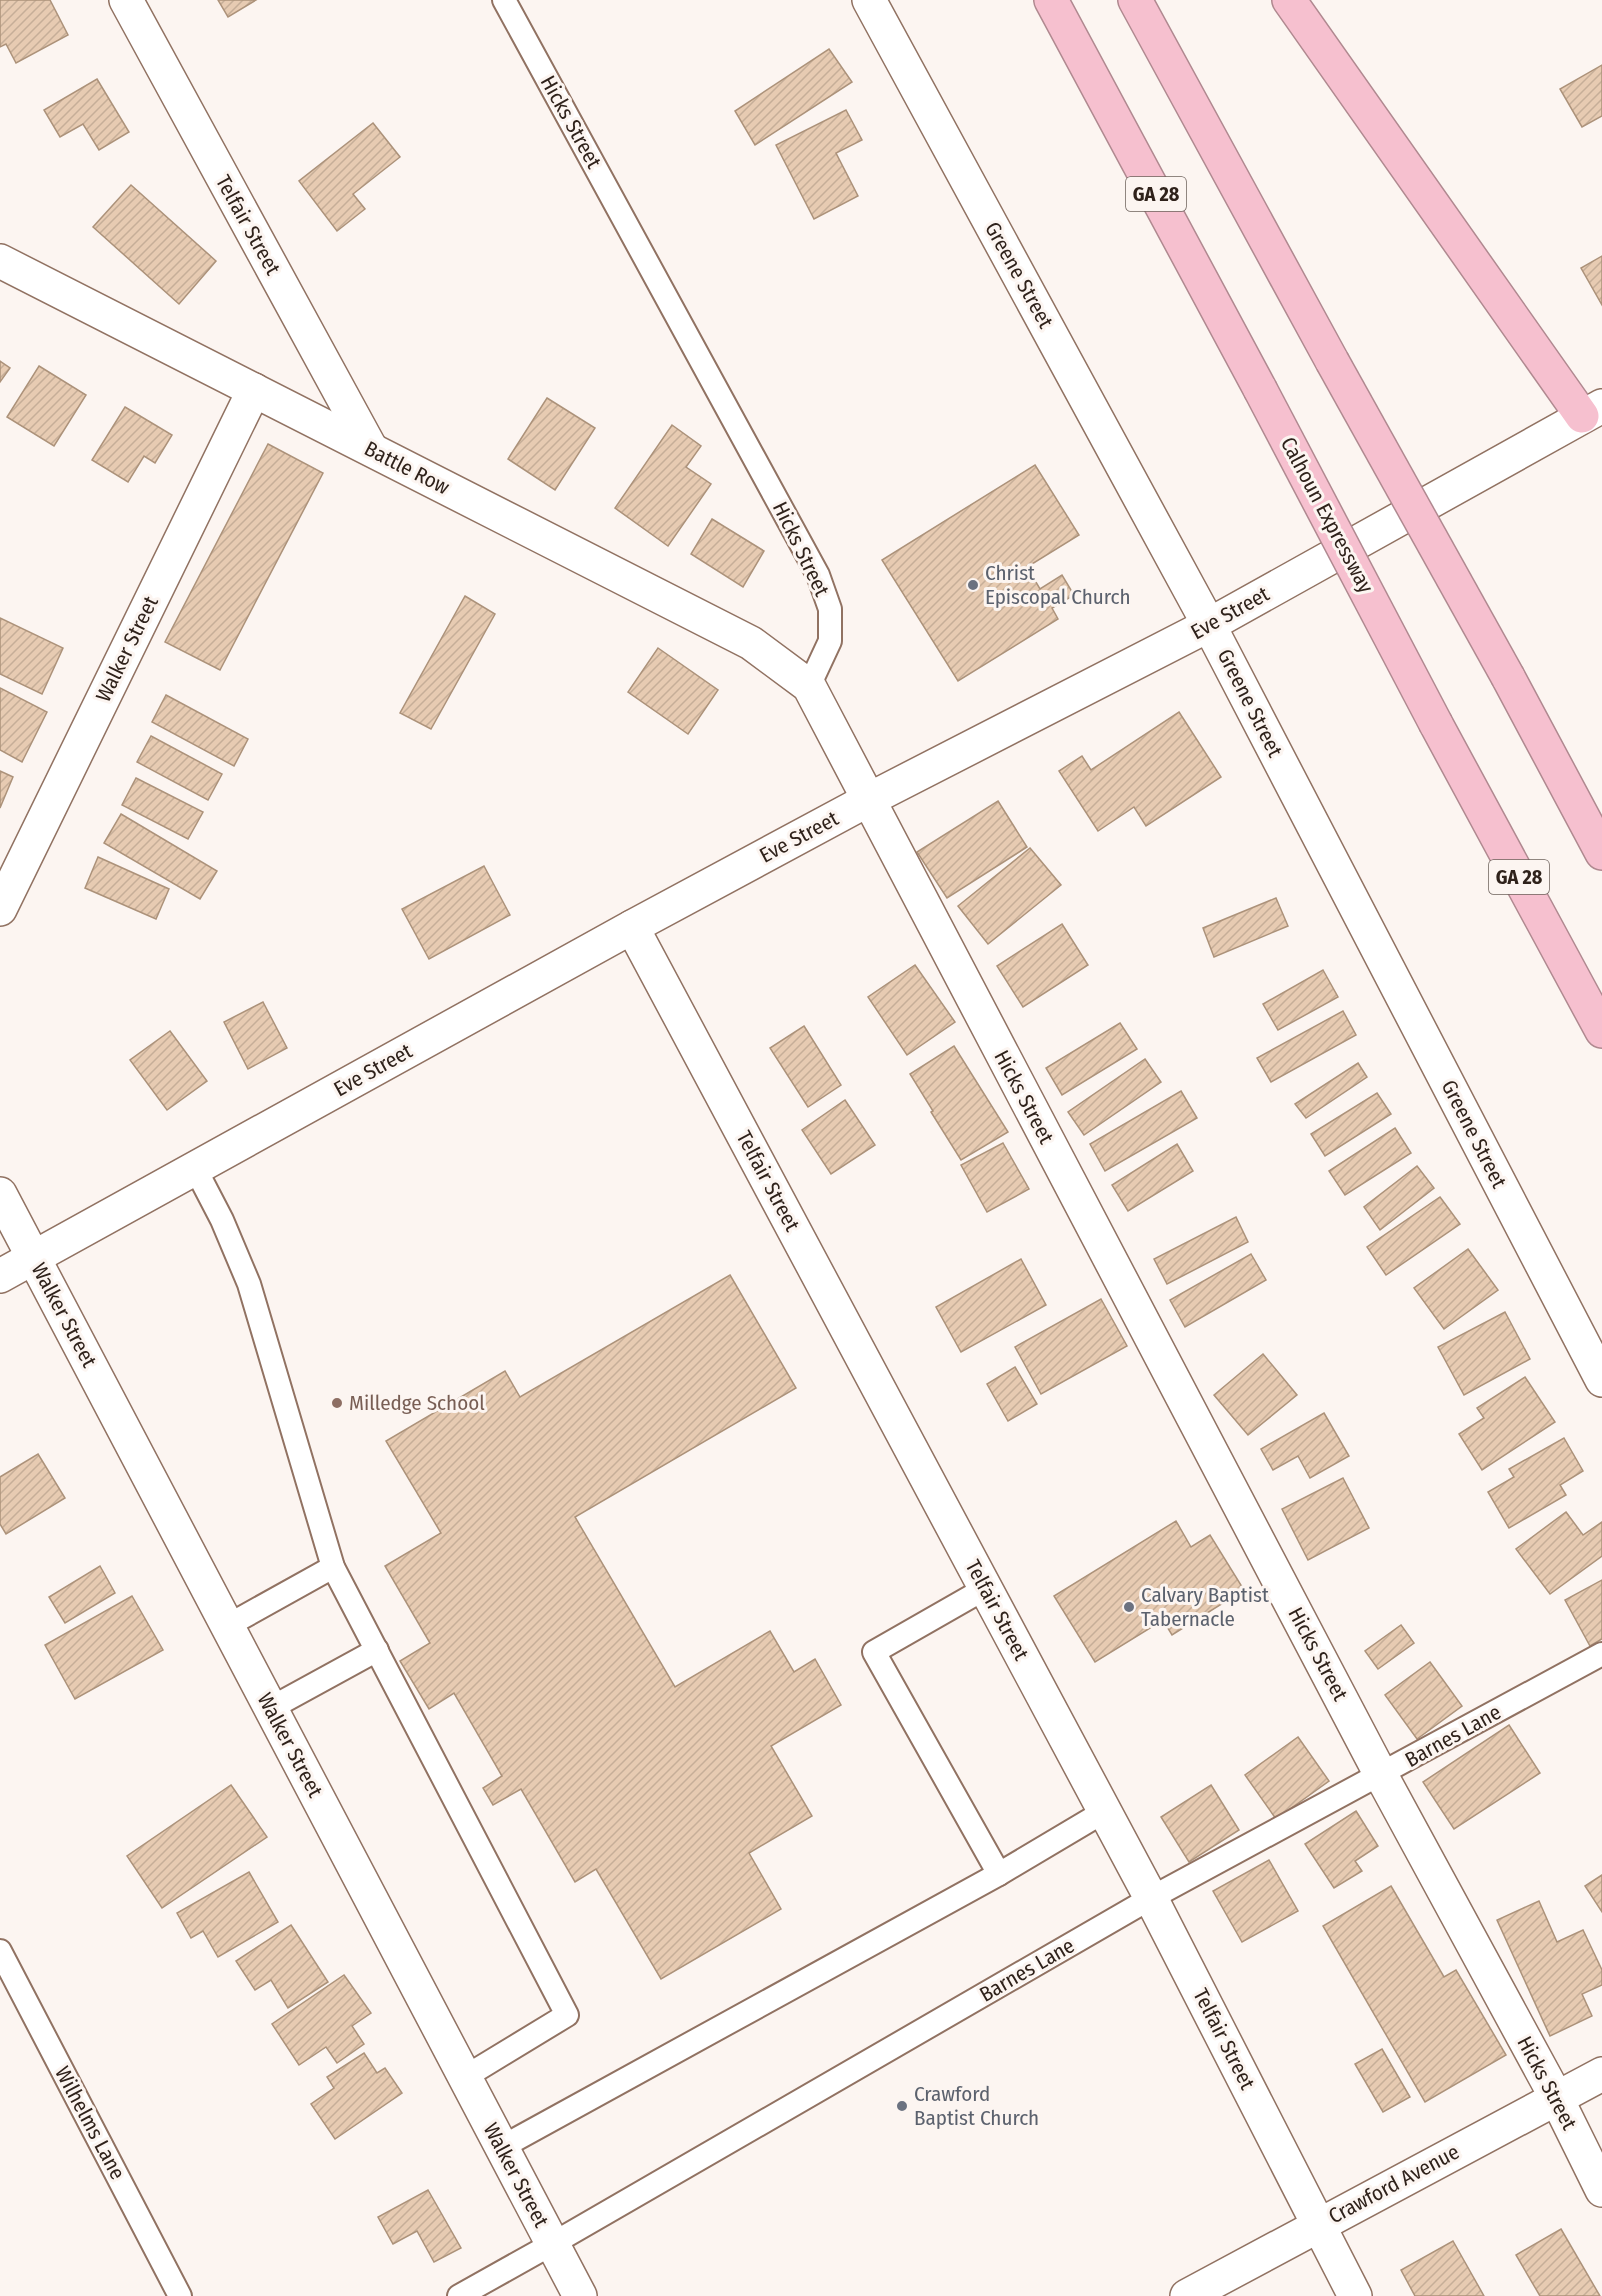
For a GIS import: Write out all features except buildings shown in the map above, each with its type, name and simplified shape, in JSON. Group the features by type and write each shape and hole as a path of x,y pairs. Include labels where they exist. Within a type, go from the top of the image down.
{"highway":[{"name":"Calhoun Expressway","path":"1051,0 1602,1031"},
{"path":"1135,0 1508,677 1602,853"},
{"path":"1289,0 1592,411"}],"street":[{"name":"Telfair Street","path":"126,0 370,450"},
{"name":"Greene Street","path":"869,0 1209,625 1602,1380"},
{"name":"Battle Row","path":"0,261 751,644 809,686"},
{"name":"Walker Street","path":"0,909 254,390"},
{"name":"Eve Street","path":"0,1276 632,927 868,800 1209,625 1592,411"},
{"name":"Hicks Street","path":"809,686 1382,1775 1556,2097 1602,2190"},
{"name":"Telfair Street","path":"632,927 1151,1898 1355,2296"},
{"name":"Walker Street","path":"0,1194 580,2296"},
{"name":"Crawford Avenue","path":"1187,2296 1602,2074"}],"lane":[{"name":"Hicks Street","path":"504,0 818,575 830,609 830,641 809,686"},
{"path":"195,1168 222,1220 249,1284 333,1567 567,2015 465,2077"},
{"path":"227,1626 333,1567"},
{"path":"986,1588 874,1652 999,1874"},
{"path":"271,1708 377,1650"},
{"name":"Barnes Lane","path":"459,2296 1151,1898 1602,1654"},
{"path":"502,2147 999,1874 1105,1811"},
{"name":"Wilhelms Lane","path":"0,1951 180,2296"}],"place":[{"name":"Christ Episcopal Church","path":"973,585"},
{"name":"Milledge School","path":"337,1403"},
{"name":"Calvary Baptist Tabernacle","path":"1129,1607"},
{"name":"Crawford Baptist Church","path":"902,2106"}]}
